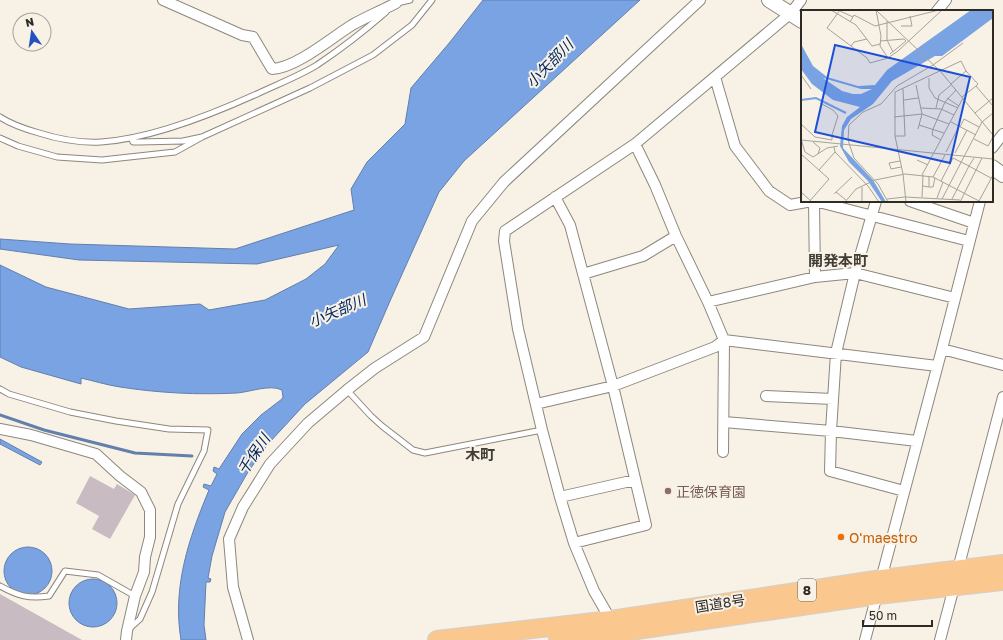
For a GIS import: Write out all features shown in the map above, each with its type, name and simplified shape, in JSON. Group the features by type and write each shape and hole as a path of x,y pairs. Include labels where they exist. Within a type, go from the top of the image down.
{"highway":[{"name":"国道8号","path":"558,640 879,587 958,569 1003,564"},
{"name":"国道8号","path":"879,587 954,587 1003,581"},
{"name":"国道8号","path":"437,640 616,631"}],"main road":[{"path":"769,0 797,17"},
{"path":"993,168 1003,175"}],"street":[{"path":"163,0 242,35 253,37 272,69 295,61 320,48 353,25 396,1"},
{"path":"248,640 233,587 229,539 243,507 270,464 308,423 347,390 375,368 424,337 472,221 504,182 700,0"},
{"path":"616,631 594,592 574,543 560,497 542,430 518,329 504,241 505,231 635,144 716,77 797,17 800,0"},
{"path":"939,10 946,0"},
{"path":"716,77 735,146 769,191 790,205 808,202"},
{"path":"993,147 1003,134"},
{"path":"635,144 655,185 676,236 708,302 724,340 723,452"},
{"path":"555,197 570,225 613,386 646,525 574,543"},
{"path":"814,202 815,277"},
{"path":"818,202 969,241"},
{"path":"876,202 855,273 836,353 830,471 904,491"},
{"path":"913,202 974,223"},
{"path":"865,640 980,202"},
{"path":"583,274 643,256 676,236"},
{"path":"708,302 815,277 855,273 955,298"},
{"path":"536,404 613,386 715,347 724,340 937,366"},
{"path":"942,349 1003,365"},
{"path":"766,396 833,399"},
{"path":"958,569 1003,397"},
{"path":"724,422 831,431 917,441"},
{"path":"0,428 31,435 96,454 120,476 141,492 150,510 150,537 145,557 144,572 136,596 127,635"},
{"path":"560,497 635,480"},
{"path":"940,640 954,587"}],"lane":[{"path":"0,117 21,128 48,136 101,142 131,138 165,130 234,104 315,66 360,35 396,1 410,0"},
{"path":"0,138 18,146 57,157 102,160 175,152 202,137 310,88 379,51 412,25 432,0"},
{"path":"131,138 133,142 145,142 183,141 202,137"},
{"path":"0,389 10,394 70,412 169,429 208,430 204,451 178,504 152,592 140,619 127,635"},
{"path":"347,390 382,426 413,450 425,453 542,430"},
{"path":"0,586 15,595 35,598 49,596 65,571 98,575 136,596"}],"water":[{"path":"483,0 640,0 464,161 439,192 368,352 305,404 268,444 248,472 225,512 212,556 208,578 211,579 210,582 206,582 204,625 206,640 181,640 179,601 181,582 189,545 209,490 203,487 204,484 211,486 217,474 213,471 214,467 219,469 242,434 261,415 282,399 282,390 277,388 266,388 222,394 149,391 120,387 81,378 81,384 21,367 0,357 0,265 46,287 129,309 200,304 209,310 265,300 306,279 325,264 339,245 257,264 79,260 0,249 0,239 70,244 235,249 354,210 351,189 367,162 405,124 411,88"},
{"path":"0,439 42,462 40,465 0,444"},
{"path":"28,547 37,549 45,554 50,562 52,571 50,580 45,588 37,593 28,595 19,593 11,588 6,580 4,571 6,562 11,554 19,549"},
{"path":"93,579 102,581 110,586 115,594 117,603 115,612 110,620 102,625 93,627 84,625 76,620 71,612 69,603 71,594 76,586 84,581"}],"building":[{"path":"90,476 114,489 117,484 135,495 110,539 92,529 99,516 76,503"},
{"path":"0,594 82,640 0,640"}],"waterway":[{"path":"0,415 44,430 135,453 192,456"}],"place":[{"name":"正徳保育園","path":"668,491"},
{"name":"O'maestro","path":"841,537"}],"district":[{"name":"開発本町","path":"838,260"},
{"name":"木町","path":"480,454"}],"water label":[{"name":"小矢部川","path":"549,63"},
{"name":"小矢部川","path":"337,310"},
{"name":"千保川","path":"253,454"}]}
